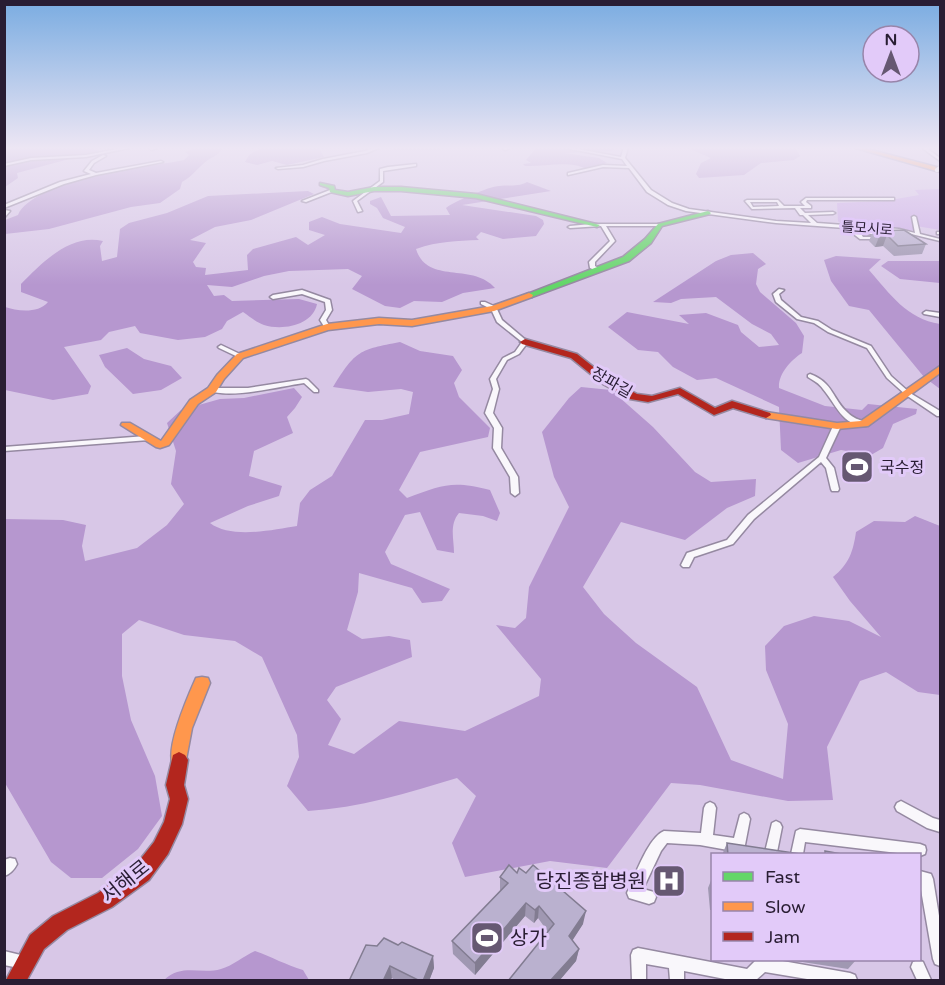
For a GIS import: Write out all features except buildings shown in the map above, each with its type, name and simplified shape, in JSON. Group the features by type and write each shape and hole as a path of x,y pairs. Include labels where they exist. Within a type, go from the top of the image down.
{"main road":[{"path":"432,193 476,196 600,225"},
{"path":"126,424 160,445 165,443 194,402 212,390 220,377 240,356 327,327 380,321 412,323 489,306 626,259 648,241 660,225 708,213"},
{"name":"장파길","path":"525,342 549,350 572,354 581,364 630,394 645,400 680,391 714,412 732,404 763,415 837,426 838,424 864,424"},
{"path":"864,424 940,369"},
{"name":"서해로","path":"16,981 37,942 60,923 105,900 142,873 161,848 173,824 179,799 175,785 184,728 202,683"}],"street":[{"path":"4,217 8,212 4,209 38,193"},
{"path":"304,201 318,193"},
{"path":"360,211 355,201 368,193"},
{"name":"틀모시로","path":"652,193 680,208 708,213 887,229 918,233 940,240"},
{"path":"783,207 778,201 747,201 752,208 808,207 802,202 806,199 892,199"},
{"path":"795,207 816,224 855,232 887,229"},
{"path":"802,214 833,213"},
{"path":"914,217 918,233"},
{"path":"597,269 592,267 592,262 613,240 600,225"},
{"path":"570,227 660,225"},
{"path":"781,290 776,294 778,301 799,318 816,322 830,331 869,347 889,377 908,394 937,407 940,414"},
{"path":"273,297 302,292 328,301 329,310 323,320 327,327"},
{"path":"489,306 499,321 525,342 517,353 505,359 493,379 496,389 489,413 498,428 497,448 514,477 515,493"},
{"path":"926,313 940,315"},
{"path":"221,347 240,356"},
{"path":"810,376 822,381 842,414 864,424"},
{"path":"212,390 251,390 275,384 306,381 316,391"},
{"path":"686,565 690,555 730,542 751,517 822,458 837,426"},
{"path":"4,449 146,438"},
{"path":"822,458 830,468 835,489"},
{"path":"902,807 931,824 940,826"},
{"path":"706,840 711,808"},
{"path":"744,819 755,849"},
{"path":"755,849 776,827"},
{"path":"797,853 800,835 920,850"},
{"path":"649,897 634,892 656,847 664,837 706,840 776,853"},
{"path":"921,878 926,879 940,959"},
{"path":"639,981 638,955 749,979 762,964 850,981"},
{"path":"4,958 25,962"},
{"path":"676,962 677,981"}],"shaded area":[{"path":"45,193 174,193 160,203 131,207 49,229 5,234 5,220 18,215 28,203"},
{"path":"269,193 314,194 251,220 215,227 190,240 206,243 193,262 196,267 206,268 205,275 248,270 247,255 253,249 296,237 308,245 325,235 309,230 309,222 322,217 340,224 401,233 405,227 383,218 377,208 370,204 370,201 381,197 391,216 450,215 446,208 478,193 538,193 462,205 536,216 543,220 544,224 536,236 503,239 481,232 476,237 479,240 440,243 416,249 422,260 430,267 475,276 486,280 495,288 463,293 442,302 414,301 400,308 385,306 352,289 362,276 348,269 289,271 264,276 232,287 207,285 214,296 224,295 232,301 299,299 317,304 310,317 288,327 264,325 243,312 227,321 222,329 205,337 178,340 140,333 135,326 109,332 101,340 64,347 91,386 88,394 53,400 5,390 5,307 15,310 33,310 44,306 48,302 21,292 21,284 47,259 79,241 103,241 100,246 102,261 117,257 120,229 129,223 167,213 208,196"},
{"path":"917,193 940,193 940,230 916,226 917,231 842,225 838,221 837,203 885,201 919,195"},
{"path":"753,253 766,264 758,269 756,284 760,292 796,323 804,336 802,353 786,368 779,388 825,406 862,410 868,404 917,409 916,414 893,424 883,448 871,455 841,450 798,463 781,450 779,407 716,378 697,380 673,367 658,352 638,350 608,327 627,312 689,324 679,315 706,313 738,325 741,332 759,347 779,345 771,334 752,324 716,297 681,299 671,303 653,302 716,261 731,255"},
{"path":"836,256 881,259 869,270 884,288 918,317 940,324 940,389 924,377 869,310 849,306 831,281 824,260"},
{"path":"888,261 940,261 940,283 900,279 881,266"},
{"path":"400,342 420,351 453,356 462,370 454,383 459,397 490,428 488,437 420,452 399,490 407,498 447,485 477,487 490,490 500,513 497,521 483,516 459,513 453,527 454,553 437,550 420,512 405,515 385,552 391,564 450,589 442,601 422,603 412,588 359,573 358,592 347,630 362,639 389,636 410,640 412,657 336,687 327,700 341,719 328,745 354,754 399,721 465,731 539,696 541,679 496,625 515,628 526,618 529,587 569,507 554,477 542,432 569,398 581,387 611,390 653,427 695,472 711,482 756,479 755,496 727,508 685,540 621,522 583,587 604,614 636,643 697,687 731,760 783,779 788,724 766,670 765,646 784,626 814,616 849,621 881,637 833,577 849,557 856,532 874,521 905,522 915,516 940,526 940,695 918,692 886,672 860,681 827,747 833,800 788,801 700,785 671,783 607,868 550,861 465,877 452,843 476,796 457,778 365,803 308,811 287,786 299,757 297,735 262,657 235,641 184,635 139,620 122,634 122,676 131,720 155,776 162,816 138,849 102,878 71,878 51,862 5,783 5,519 63,520 86,525 82,546 85,561 137,548 167,525 184,504 171,484 176,451 167,423 181,410 220,399 244,398 294,388 302,397 287,417 293,433 254,451 249,476 282,486 279,496 248,506 210,523 229,531 240,532 297,526 300,503 310,490 332,476 365,420 382,420 409,414 413,392 401,389 368,392 333,387 347,365 360,354 375,347"},
{"path":"127,348 144,359 171,366 182,378 161,390 133,394 105,367 99,355"},
{"path":"255,951 303,970 309,980 164,980 178,972 221,969"}],"traffic: fast":[{"path":"342,193 353,193"},
{"path":"444,193 476,196 597,225"},
{"path":"529,295 626,259 648,241 660,225 708,213"}],"traffic: slow":[{"path":"126,425 160,445 165,443 194,402 212,390 220,377 240,356 327,327 379,321 412,323 494,308 529,295"},
{"path":"766,415 837,426 864,424 940,369"},
{"path":"179,760 184,728 202,683"}],"traffic: jam":[{"path":"525,342 574,356 606,382 634,397 648,399 680,391 714,412 732,404 766,415"},
{"path":"16,980 37,942 60,923 105,900 142,873 161,848 173,824 179,799 175,785 179,760"}],"place":[{"name":"국수정","path":"857,467"},
{"name":"당진종합병원","path":"669,881"},
{"name":"상가","path":"487,938"}]}
